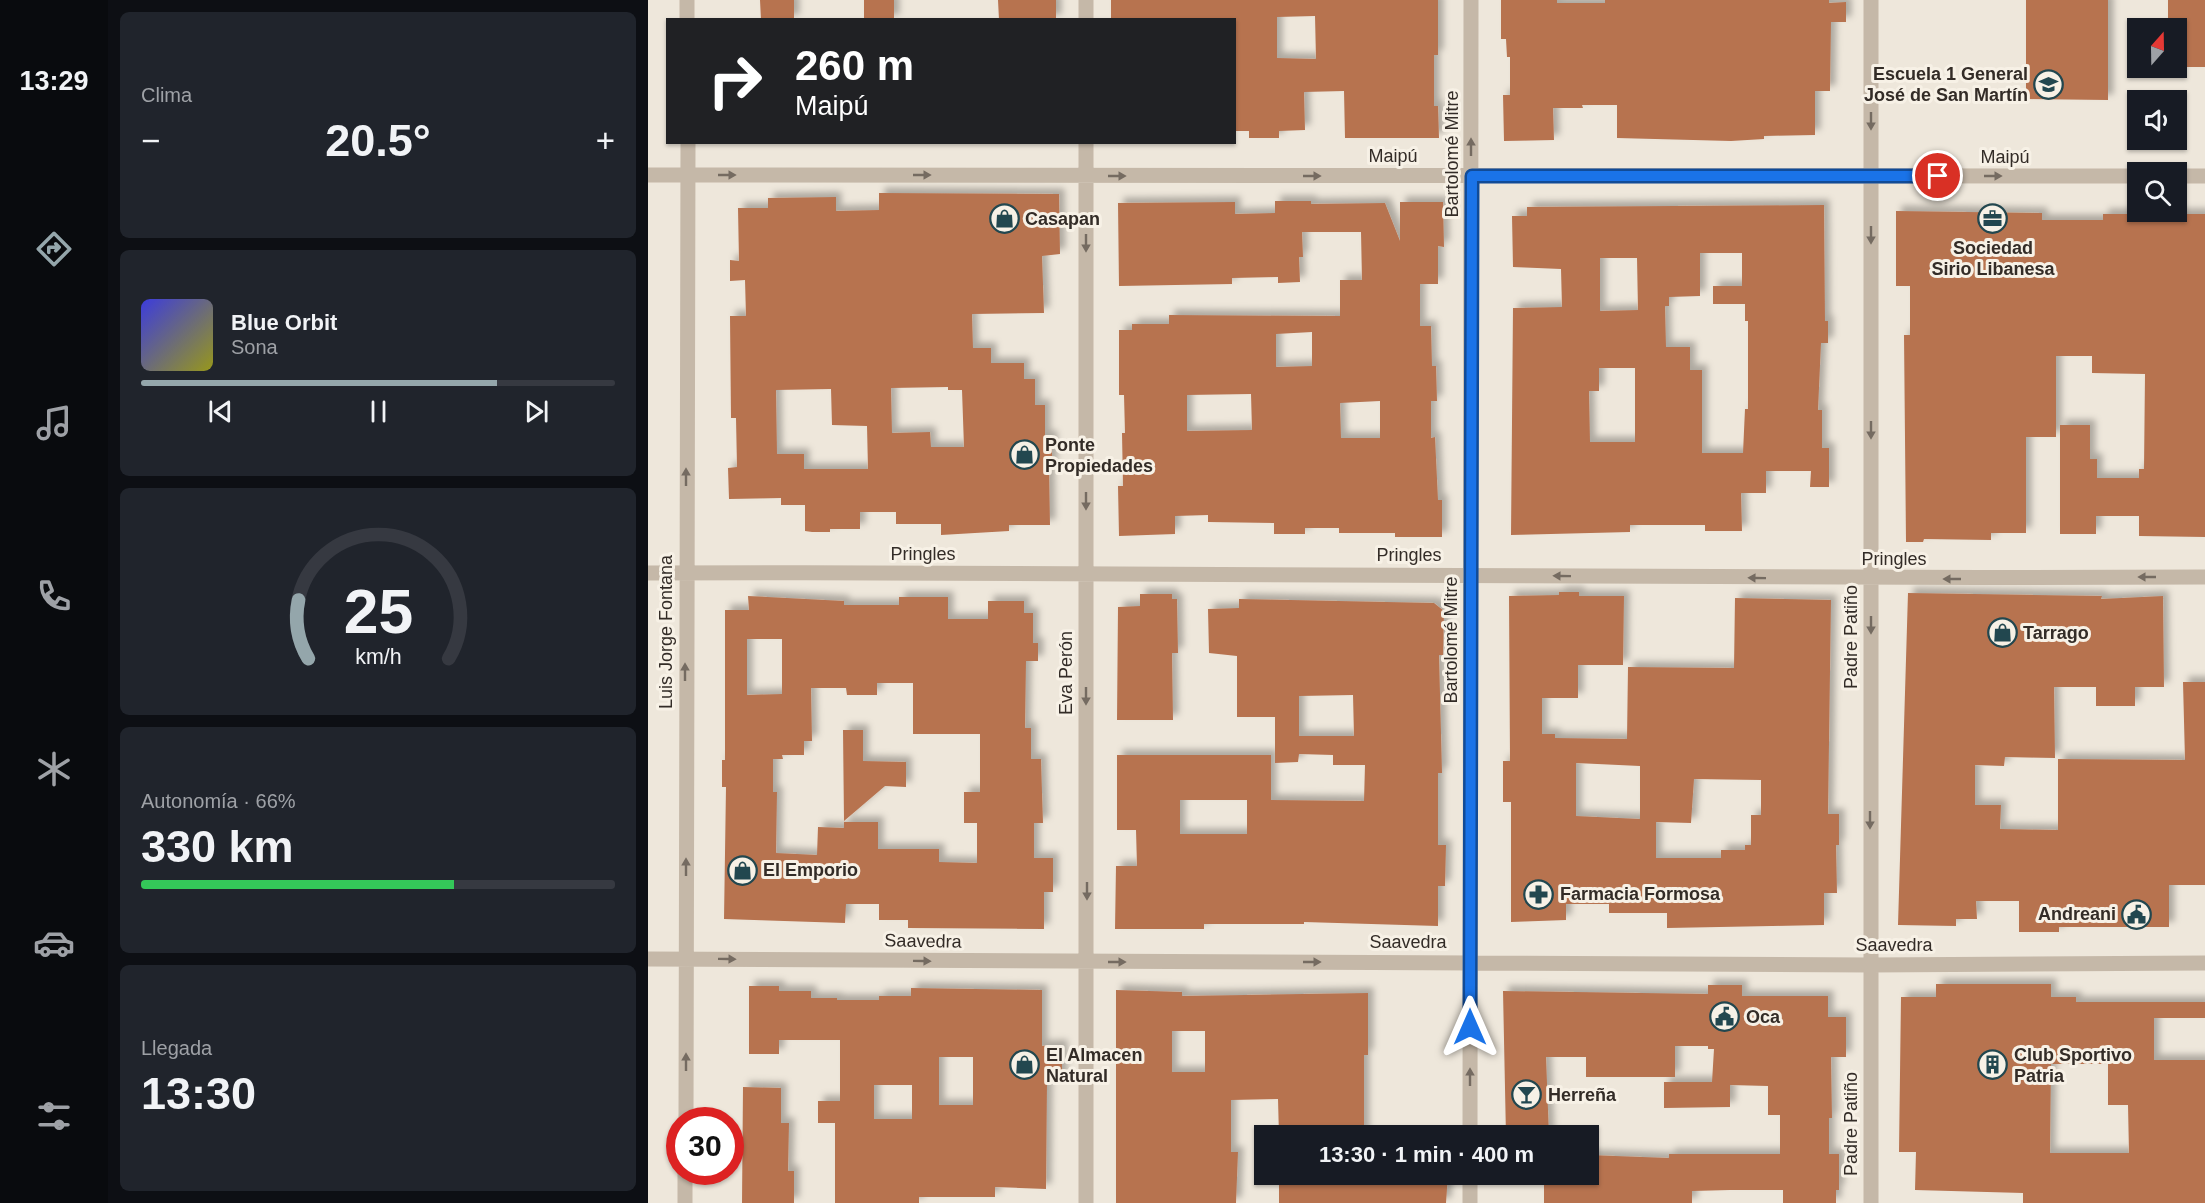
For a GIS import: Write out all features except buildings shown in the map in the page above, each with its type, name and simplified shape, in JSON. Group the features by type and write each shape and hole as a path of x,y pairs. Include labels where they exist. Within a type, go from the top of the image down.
{"street":[{"path":"687,0 687,18"},
{"path":"1086,0 1086,18"},
{"name":"Bartolomé Mitre","path":"1470,1125 1471,0"},
{"name":"Padre Patiño","path":"1871,0 1871,1203"},
{"name":"Luis Jorge Fontana","path":"686,1107 685,572 688,144"},
{"name":"Eva Perón","path":"1086,144 1086,1203"},
{"name":"Maipú","path":"648,175 2127,176"},
{"path":"2187,176 2205,176"},
{"name":"Pringles","path":"648,573 1471,574 1871,579 2205,577"},
{"name":"Saavedra","path":"648,958 1870,965 2205,963"},
{"path":"685,1185 685,1203"},
{"path":"1470,1185 1470,1203"}],"place":[{"name":"Escuela 1 General José de San Martín","path":"2049,84"},
{"name":"Casapan","path":"1004,219"},
{"name":"Sociedad Sirio Libanesa","path":"1993,219"},
{"name":"Ponte Propiedades","path":"1024,455"},
{"name":"Tarrago","path":"2002,633"},
{"name":"El Emporio","path":"742,870"},
{"name":"Farmacia Formosa","path":"1539,894"},
{"name":"Andreani","path":"2137,914"},
{"name":"Oca","path":"1725,1017"},
{"name":"El Almacen Natural","path":"1025,1065"},
{"name":"Club Sportivo Patria","path":"1993,1065"},
{"name":"Herreña","path":"1527,1095"}],"route":[{"path":"1470,1027 1472,176 1938,176"}]}
